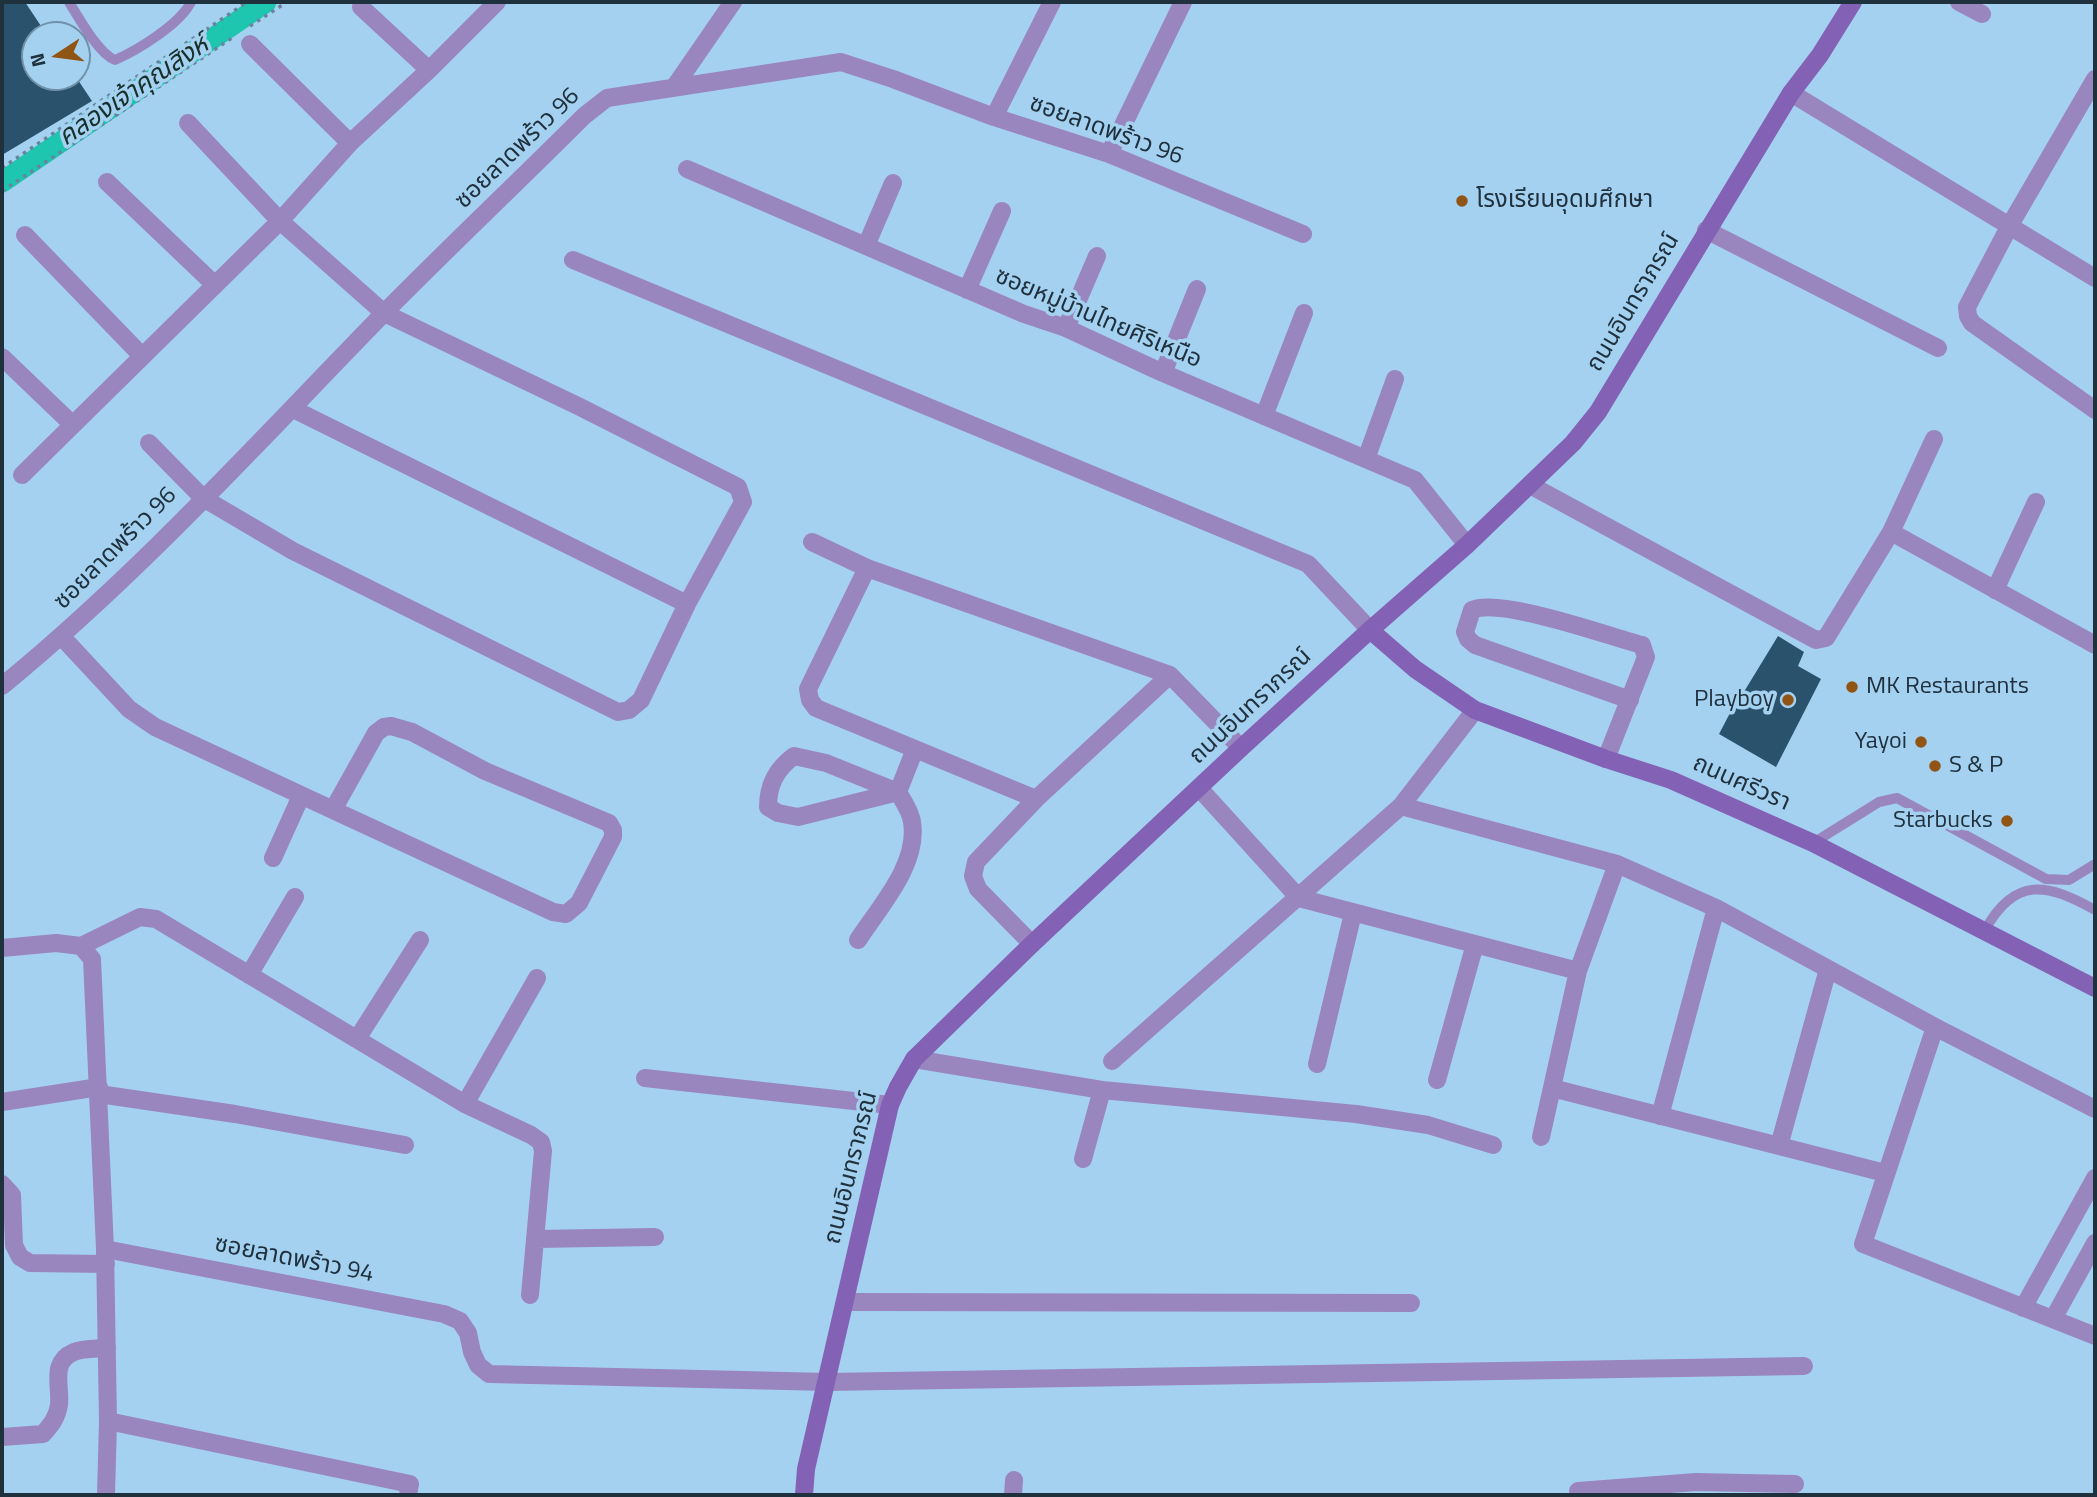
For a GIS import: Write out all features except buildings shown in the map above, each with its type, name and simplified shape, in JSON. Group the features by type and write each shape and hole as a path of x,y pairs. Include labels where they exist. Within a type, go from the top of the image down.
{"street":[{"path":"22,475 280,221 350,143 497,2"},
{"path":"675,86 733,2"},
{"path":"995,117 1052,2"},
{"path":"1109,155 1183,2"},
{"name":"ถนนอินทราภรณ์","path":"804,1495 806,1469 890,1105 914,1059 1241,748 1467,545 1573,443 1598,412 1791,93 1820,55 1853,2"},
{"path":"1959,2 1982,14"},
{"path":"361,7 429,70"},
{"path":"247,37 350,143"},
{"name":"ซอยลาดพร้าว 96","path":"2,686 62,637 293,409 384,313 584,116 607,98 841,62 1109,155 1303,234"},
{"path":"2095,79 2010,225 1968,307 1968,316 1972,323 2095,410"},
{"path":"1791,93 2095,278"},
{"path":"149,443 203,498 293,551 618,712 629,710 641,700 687,604 743,502 738,487 578,406 384,313 280,221 188,123"},
{"name":"ซอยหมู่บ้านไทยศิริเหนือ","path":"687,169 1024,314 1066,328 1163,373 1415,480 1467,545"},
{"path":"107,182 215,285"},
{"path":"866,246 892,183"},
{"path":"967,290 1002,211"},
{"path":"1706,230 1938,348"},
{"path":"25,235 142,356"},
{"path":"1066,328 1097,256"},
{"path":"573,260 1308,564 1370,630"},
{"path":"1163,373 1196,289"},
{"path":"1264,416 1304,313"},
{"path":"2,358 73,425"},
{"path":"1366,459 1395,379"},
{"path":"293,409 687,604"},
{"path":"1530,485 1816,640 1826,638 1891,532 1934,439"},
{"path":"1995,590 2036,502"},
{"path":"1891,532 2095,645"},
{"path":"812,542 867,568 1170,675 1241,748"},
{"path":"867,568 808,689 810,700 816,708 1036,800"},
{"path":"1606,759 1630,700 1646,657 1642,645 1514,610 1487,606 1472,610 1465,632 1475,645 1630,700"},
{"name":"ถนนศรีวรา","path":"1370,630 1415,669 1475,710 1671,780 1813,843 2095,988"},
{"path":"62,637 129,709 155,727 301,796 552,912 566,914 579,903 613,836 609,823 485,771 412,732 391,726 376,733 333,810"},
{"path":"1032,944 978,889 974,876 976,862 1036,800 1170,675"},
{"path":"1112,1061 1401,806 1475,710"},
{"path":"898,792 915,749"},
{"path":"858,940 907,866 913,842 912,820 898,792 826,763 794,756 783,764 768,794 768,807 778,813 798,817 898,792"},
{"path":"1199,788 1299,898 1578,971"},
{"path":"273,858 301,796"},
{"path":"1401,806 1617,864 1716,908 2095,1109"},
{"path":"1541,1137 1578,971 1617,864"},
{"path":"249,975 295,897"},
{"path":"1660,1116 1716,908"},
{"path":"1317,1064 1353,913"},
{"path":"2,948 56,943 81,946 140,918 149,917 465,1104 531,1135 541,1142 544,1151 530,1295"},
{"path":"357,1039 420,940"},
{"path":"1437,1080 1475,944"},
{"path":"81,946 92,959 99,1090 107,1348 106,1495"},
{"path":"1779,1146 1828,969"},
{"path":"465,1104 537,978"},
{"path":"1936,1027 1863,1244 2095,1336"},
{"path":"914,1059 1102,1090 1356,1114 1428,1125 1493,1145"},
{"path":"645,1078 890,1105"},
{"path":"1552,1088 1885,1173"},
{"path":"2,1101 99,1090 405,1145"},
{"path":"1083,1158 1102,1090"},
{"path":"2023,1308 2095,1178"},
{"name":"ซอยลาดพร้าว 94","path":"2,1184 12,1195 14,1245 20,1257 30,1263 105,1256 444,1314 460,1321 468,1333 478,1365 489,1374 827,1382 1804,1366"},
{"path":"535,1239 655,1237"},
{"path":"2053,1320 2095,1243"},
{"path":"845,1302 1411,1303"},
{"path":"2,1437 43,1434 55,1419 59,1405 58,1371 64,1358 76,1351 107,1348"},
{"path":"108,1421 410,1484 408,1495"},
{"path":"1578,1491 1795,1484"}],"lane":[{"path":"69,2 102,50 115,60 169,26 182,15 191,2"},
{"path":"1813,843 1879,803 1897,798 2046,879 2069,880 2095,864"},
{"path":"1985,930 1996,909 2010,897 2026,890 2072,897 2095,910"}],"path":[{"path":"2,168 247,2"},
{"path":"247,37 286,2"},
{"path":"2,191 232,37"}],"waterway":[{"name":"คลองเจ้าคุณสิงห์","path":"2,182 266,2"}],"place":[{"name":"โรงเรียนอุดมศึกษา","path":"1462,201"},
{"name":"MK Restaurants","path":"1852,687"},
{"name":"Playboy","path":"1788,700"},
{"name":"Yayoi","path":"1921,742"},
{"name":"S & P","path":"1935,766"},
{"name":"Starbucks","path":"2007,821"}]}
